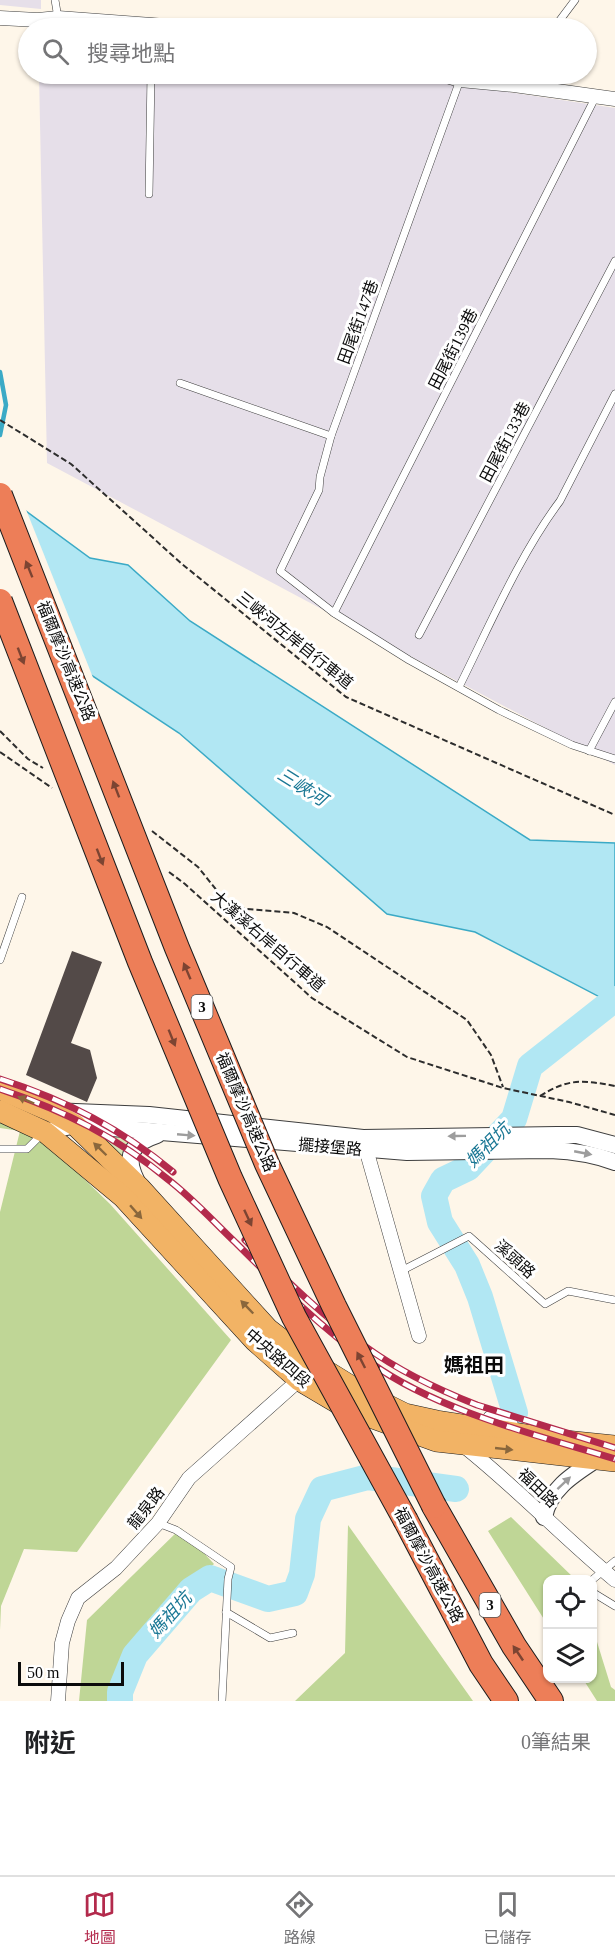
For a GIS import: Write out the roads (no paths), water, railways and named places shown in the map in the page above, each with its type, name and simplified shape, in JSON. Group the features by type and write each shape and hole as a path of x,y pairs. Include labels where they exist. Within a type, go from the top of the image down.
{"highway":[{"name":"福爾摩沙高速公路","path":"0,495 177,948 267,1164 334,1306 434,1506 513,1646 551,1701"},
{"name":"福爾摩沙高速公路","path":"0,601 141,962 230,1178 294,1317 406,1521 481,1664 506,1701"}],"main road":[{"name":"中央路四段","path":"0,1089 51,1111 75,1125 140,1188 268,1329 307,1359 405,1414 542,1441 606,1460"},
{"name":"中央路四段","path":"0,1111 45,1132 123,1197 255,1341 299,1380 348,1409 436,1441 464,1445 565,1441 615,1446"}],"street":[{"path":"0,18 18,19"},
{"path":"541,84 615,99"},
{"name":"擺接堡路","path":"51,1111 149,1116 365,1144"},
{"name":"擺接堡路","path":"45,1132 75,1125 161,1133 365,1144 572,1151 600,1156 615,1162"},
{"path":"140,1188 129,1166 130,1154 140,1141 161,1133"},
{"name":"擺接堡路","path":"405,1145 557,1134 615,1145"},
{"path":"365,1144 419,1336"},
{"name":"龍泉路","path":"58,1701 62,1642 78,1598 116,1568 158,1523 189,1478 299,1380 307,1359"},
{"path":"490,1418 542,1441"},
{"name":"福田路","path":"437,1421 493,1468 544,1517 596,1575"},
{"path":"544,1517 546,1504 560,1485 606,1460"},
{"name":"福田路","path":"597,1575 615,1580"}],"lane":[{"path":"55,0 58,18"},
{"path":"561,18 574,0"},
{"path":"149,194 151,84"},
{"name":"田尾街147巷","path":"334,613 280,571 319,490 320,477 331,436 459,84"},
{"name":"田尾街139巷","path":"334,613 596,96"},
{"name":"田尾街133巷","path":"419,635 615,261"},
{"path":"180,383 331,436"},
{"path":"459,687 512,582 549,516 560,501 615,394"},
{"path":"334,613 409,660 509,715 572,745 615,759"},
{"path":"589,751 615,702"},
{"path":"0,960 22,897"},
{"path":"0,1149 27,1149 45,1132 51,1111"},
{"name":"溪頭路","path":"402,1270 469,1236 545,1304 568,1291 615,1300"},
{"path":"158,1523 176,1530 231,1567 228,1579 222,1701"},
{"path":"596,1575 615,1561"},
{"path":"597,1595 615,1606"},
{"path":"226,1612 270,1638 292,1633"}],"water":[{"name":"三峽河","path":"0,492 90,558 128,565 190,621 530,840 615,843 615,1005 475,932 387,914 179,733 91,675"}],"waterway":[{"path":"0,372 6,405 0,435"},
{"name":"媽祖坑","path":"515,1413 480,1297 467,1265 440,1222 434,1196 443,1180 468,1168 514,1119 530,1066 615,999"},
{"name":"媽祖坑","path":"120,1701 120,1692 135,1655 191,1590 210,1578 268,1599 295,1593 302,1574 308,1519 322,1489 368,1477 456,1489"}],"railway":[{"path":"0,1079 46,1096 91,1117 154,1156 173,1172"},
{"path":"0,1089 47,1106 90,1127 150,1165 196,1203 318,1321 353,1350 398,1380 426,1395 489,1420 615,1459"},
{"path":"245,1240 303,1296 334,1322 379,1356 406,1372 477,1405 615,1448"}],"district":[{"name":"媽祖田","path":"474,1365"}]}
